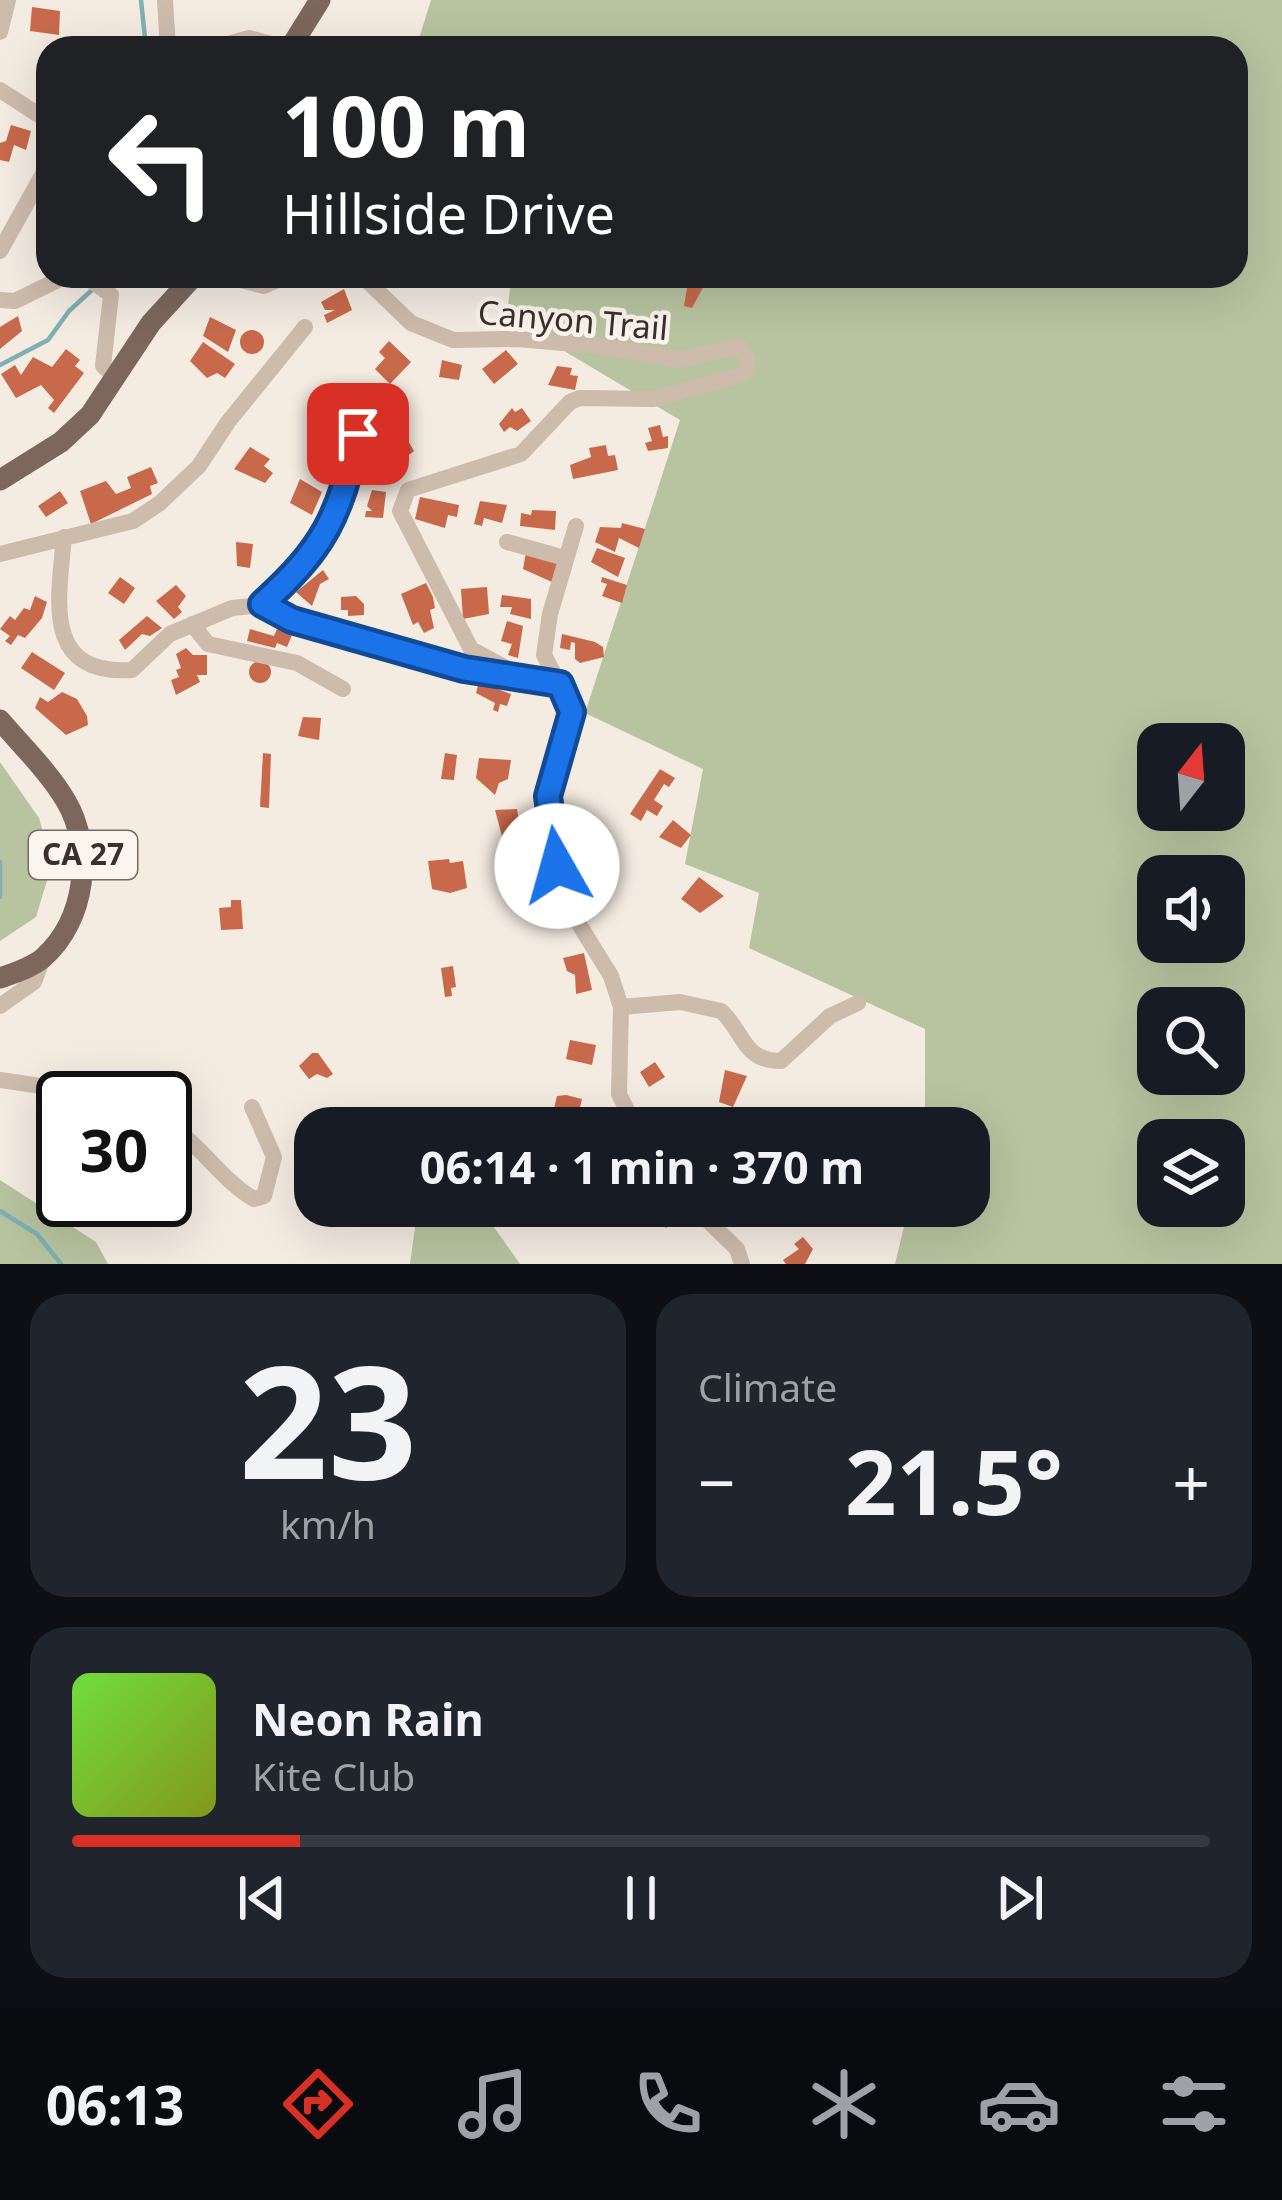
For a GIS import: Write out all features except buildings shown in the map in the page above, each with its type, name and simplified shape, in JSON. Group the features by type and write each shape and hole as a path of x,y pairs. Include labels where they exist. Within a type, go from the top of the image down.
{"main road":[{"path":"296,36 320,0"},
{"path":"0,480 61,442 117,379 151,323 183,288"},
{"name":"CA 27","path":"0,721 67,803 84,862 73,911 43,958"},
{"path":"0,978 43,958"}],"street":[{"path":"0,32 8,0"},
{"path":"165,0 167,36"},
{"path":"0,90 36,113"},
{"path":"0,251 36,186"},
{"path":"1,304 42,288"},
{"path":"103,288 110,293 113,308 103,366 117,379"},
{"name":"Canyon Trail","path":"375,288 411,323 453,340 517,339 680,360 738,346 748,359 746,371 738,376 652,399 580,398 570,402 521,454 408,490 400,512 471,649 523,678"},
{"path":"0,554 133,521 182,485 305,327"},
{"path":"262,604 312,556 329,530 358,434"},
{"path":"575,526 544,656 572,712 548,796 557,866 574,916 611,976 621,1007 619,1094 625,1107"},
{"path":"64,537 61,633 82,661 116,671 131,670 170,634 232,608 262,604 292,620 464,669 560,684"},
{"path":"507,542 566,558"},
{"path":"192,624 208,644 297,663 343,689"},
{"path":"0,1006 34,982 43,958"},
{"path":"621,1007 680,1002 721,1011 750,1052 763,1061 781,1061 830,1016 857,1004"},
{"path":"0,1080 36,1085"},
{"path":"192,1139 240,1191 254,1199 264,1196 274,1157 252,1107"},
{"path":"714,1227 737,1249 742,1264"}],"green space":[{"path":"431,0 1282,0 1282,1264 895,1264 904,1227 990,1227 990,1107 925,1107 925,1029 749,948 759,893 685,864 703,769 585,713 680,420 507,317 510,288 1248,288 1248,36 420,36"},
{"path":"0,762 39,818 52,864 36,917 0,941"},
{"path":"0,1180 36,1203 36,1227 73,1227 96,1242 108,1264 0,1264"},
{"path":"415,1227 493,1227 520,1264 410,1264"}],"waterway":[{"path":"141,0 145,36"},
{"path":"0,365 48,340 93,289"},
{"path":"0,862 0,897"},
{"path":"0,1211 37,1234 61,1264"}],"route":[{"path":"358,434 329,530 312,556 262,604 292,620 464,669 560,684 572,712 548,796 557,866"}]}
